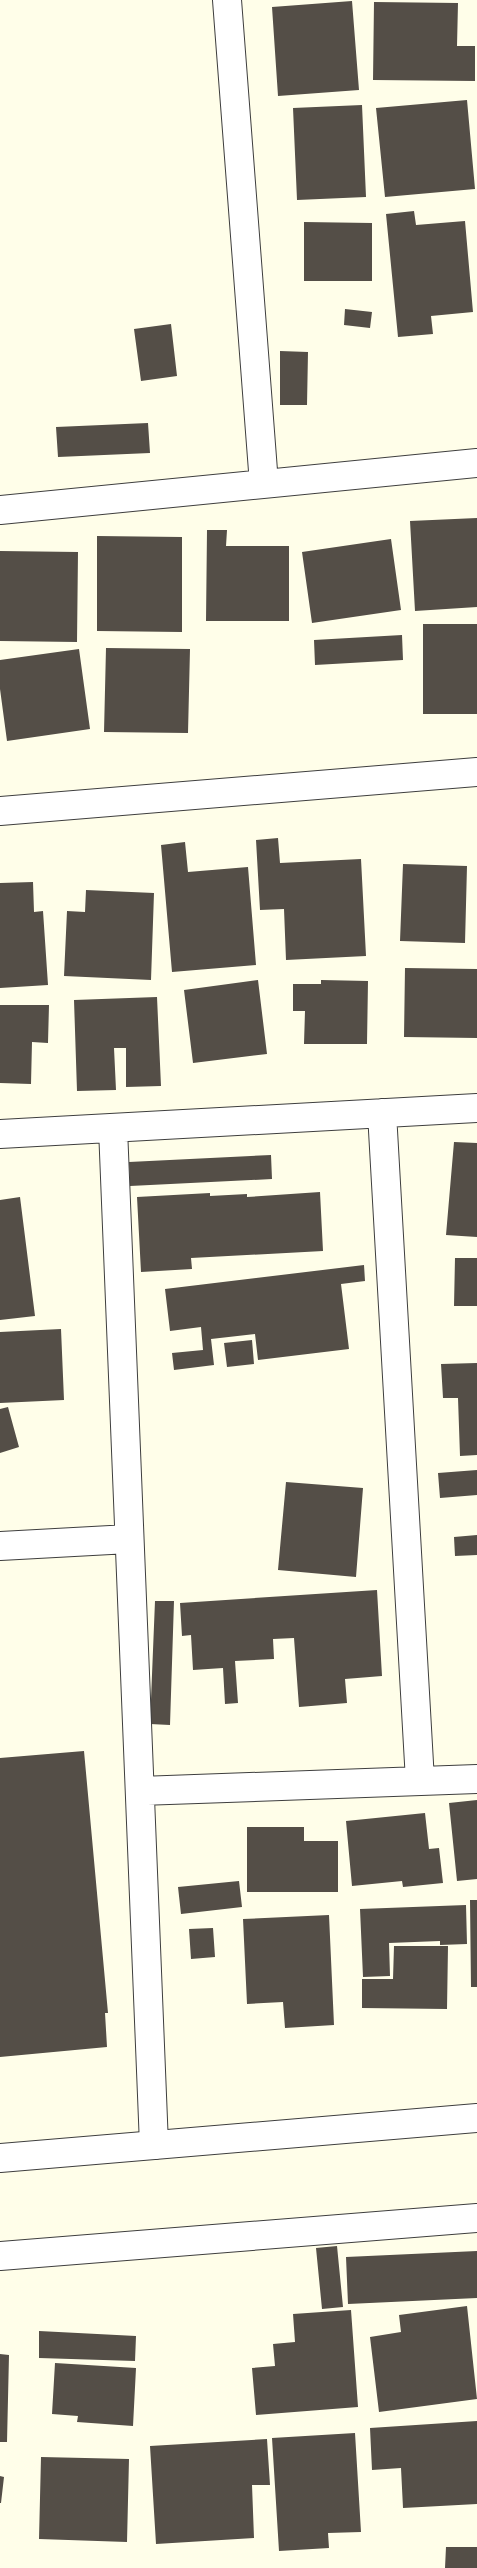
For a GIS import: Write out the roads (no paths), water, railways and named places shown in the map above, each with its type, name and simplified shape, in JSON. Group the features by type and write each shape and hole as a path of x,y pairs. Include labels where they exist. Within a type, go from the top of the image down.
{"street":[{"path":"227,0 264,484"},
{"path":"0,510 477,463"},
{"path":"0,811 477,772"},
{"path":"0,1134 477,1108"},
{"path":"382,1113 420,1781"},
{"path":"113,1128 154,2145"},
{"path":"0,1546 129,1539"},
{"path":"140,1791 477,1779"},
{"path":"0,2158 477,2118"},
{"path":"0,2256 477,2218"}]}
